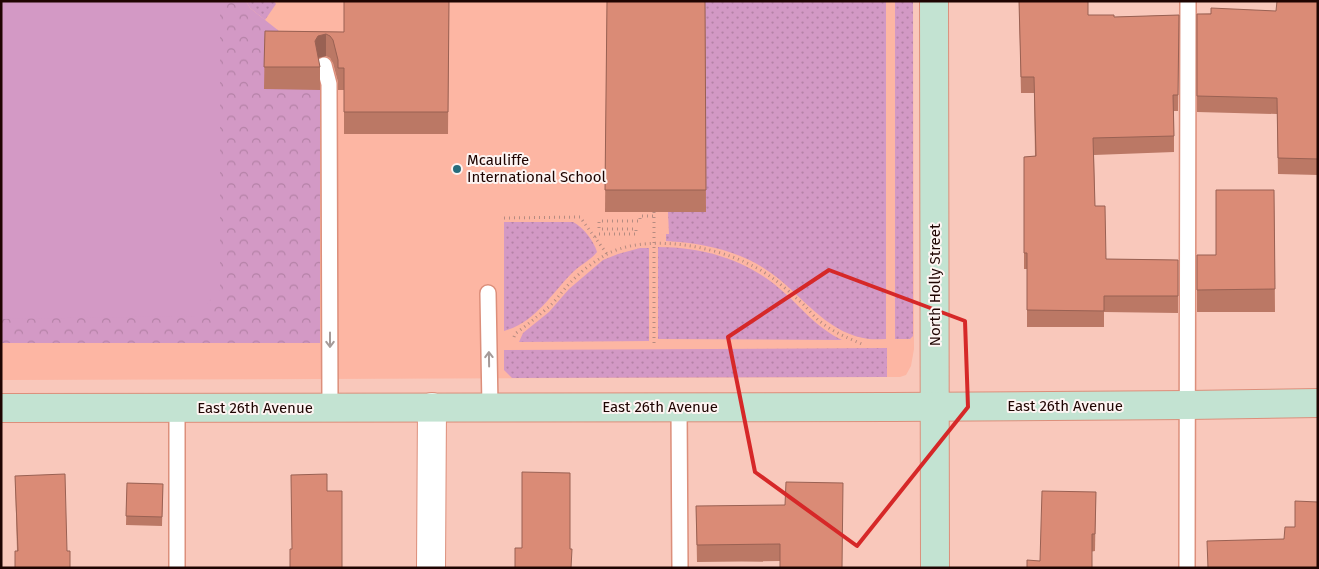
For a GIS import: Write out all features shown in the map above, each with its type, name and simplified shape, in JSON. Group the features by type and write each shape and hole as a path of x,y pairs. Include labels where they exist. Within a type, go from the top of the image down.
{"street":[{"name":"North Holly Street","path":"934,1 935,568"},
{"name":"East 26th Avenue","path":"1,408 679,408 1188,405 1318,402"},
{"path":"431,568 432,408"}],"lane":[{"path":"1187,568 1188,1"},
{"path":"324,65 329,84 330,408"},
{"path":"488,293 490,408"},
{"path":"177,408 177,568"},
{"path":"679,408 680,568"}],"path":[{"path":"595,238 599,234 636,234 636,228 599,228 599,221 640,221 640,216 654,214 654,344"},
{"path":"504,218 580,217 607,254"},
{"path":"514,340 515,334 543,312 571,281 607,254 636,244 654,244 687,245 709,249 750,264 780,284 822,323 862,344"}],"highlighted area":[{"path":"829,270 965,321 968,407 857,546 755,472 728,337"}],"shaded area":[{"name":"Mcauliffe International School","path":"1,1 913,1 914,349 911,366 906,375 900,377 1,380"}],"green space":[{"path":"1,1 246,1 250,8 279,31 316,73 320,87 320,343 1,343"},
{"path":"1,1 220,1 220,290 196,316 1,319"},
{"path":"246,1 274,1 276,4 265,20 250,8"},
{"path":"705,1 886,1 886,339 863,338 837,328 814,311 771,273 747,259 708,246 666,241 666,234 669,234 668,212"},
{"path":"895,1 913,1 913,336 910,339 895,339"},
{"path":"504,222 573,222 588,235 597,252 573,272 534,314 515,327 504,331"},
{"path":"658,247 694,250 711,254 728,259 760,274 788,296 819,326 842,340 658,339"},
{"path":"640,248 649,248 649,341 519,342 523,333 549,312 569,289 603,260"},
{"path":"887,348 887,377 512,378 504,370 504,350"}],"building":[{"path":"344,1 449,1 448,112 344,112 344,68 338,68 333,40 326,34 318,36 315,41 320,67 264,67 265,31 344,32"},
{"path":"607,1 705,1 706,190 605,190"},
{"path":"1019,1 1088,1 1088,15 1114,15 1114,17 1179,15 1178,95 1173,95 1174,136 1093,138 1095,206 1105,206 1106,259 1178,260 1178,296 1104,296 1104,311 1027,310 1027,253 1024,253 1024,157 1036,156 1034,77 1021,77"},
{"path":"1277,1 1318,1 1318,159 1278,158 1277,98 1197,96 1197,14 1211,14 1211,8 1276,11"},
{"path":"1216,190 1274,190 1275,289 1197,290 1197,255 1216,255"},
{"path":"522,472 570,473 571,568 515,568 515,548 522,548"},
{"path":"65,474 67,551 70,551 70,568 15,568 15,551 18,551 15,476"},
{"path":"327,474 327,491 342,491 342,568 290,568 290,549 292,549 291,475"},
{"path":"786,482 843,483 842,568 780,568 780,544 697,545 696,506 785,505"},
{"path":"127,483 163,484 162,517 126,516"},
{"path":"1042,491 1096,492 1095,534 1092,534 1092,568 1027,568 1027,560 1040,561"},
{"path":"1295,501 1318,502 1318,568 1208,568 1207,541 1284,539 1285,527 1295,527"}],"place":[{"name":"Mcauliffe International School","path":"457,169"}]}
